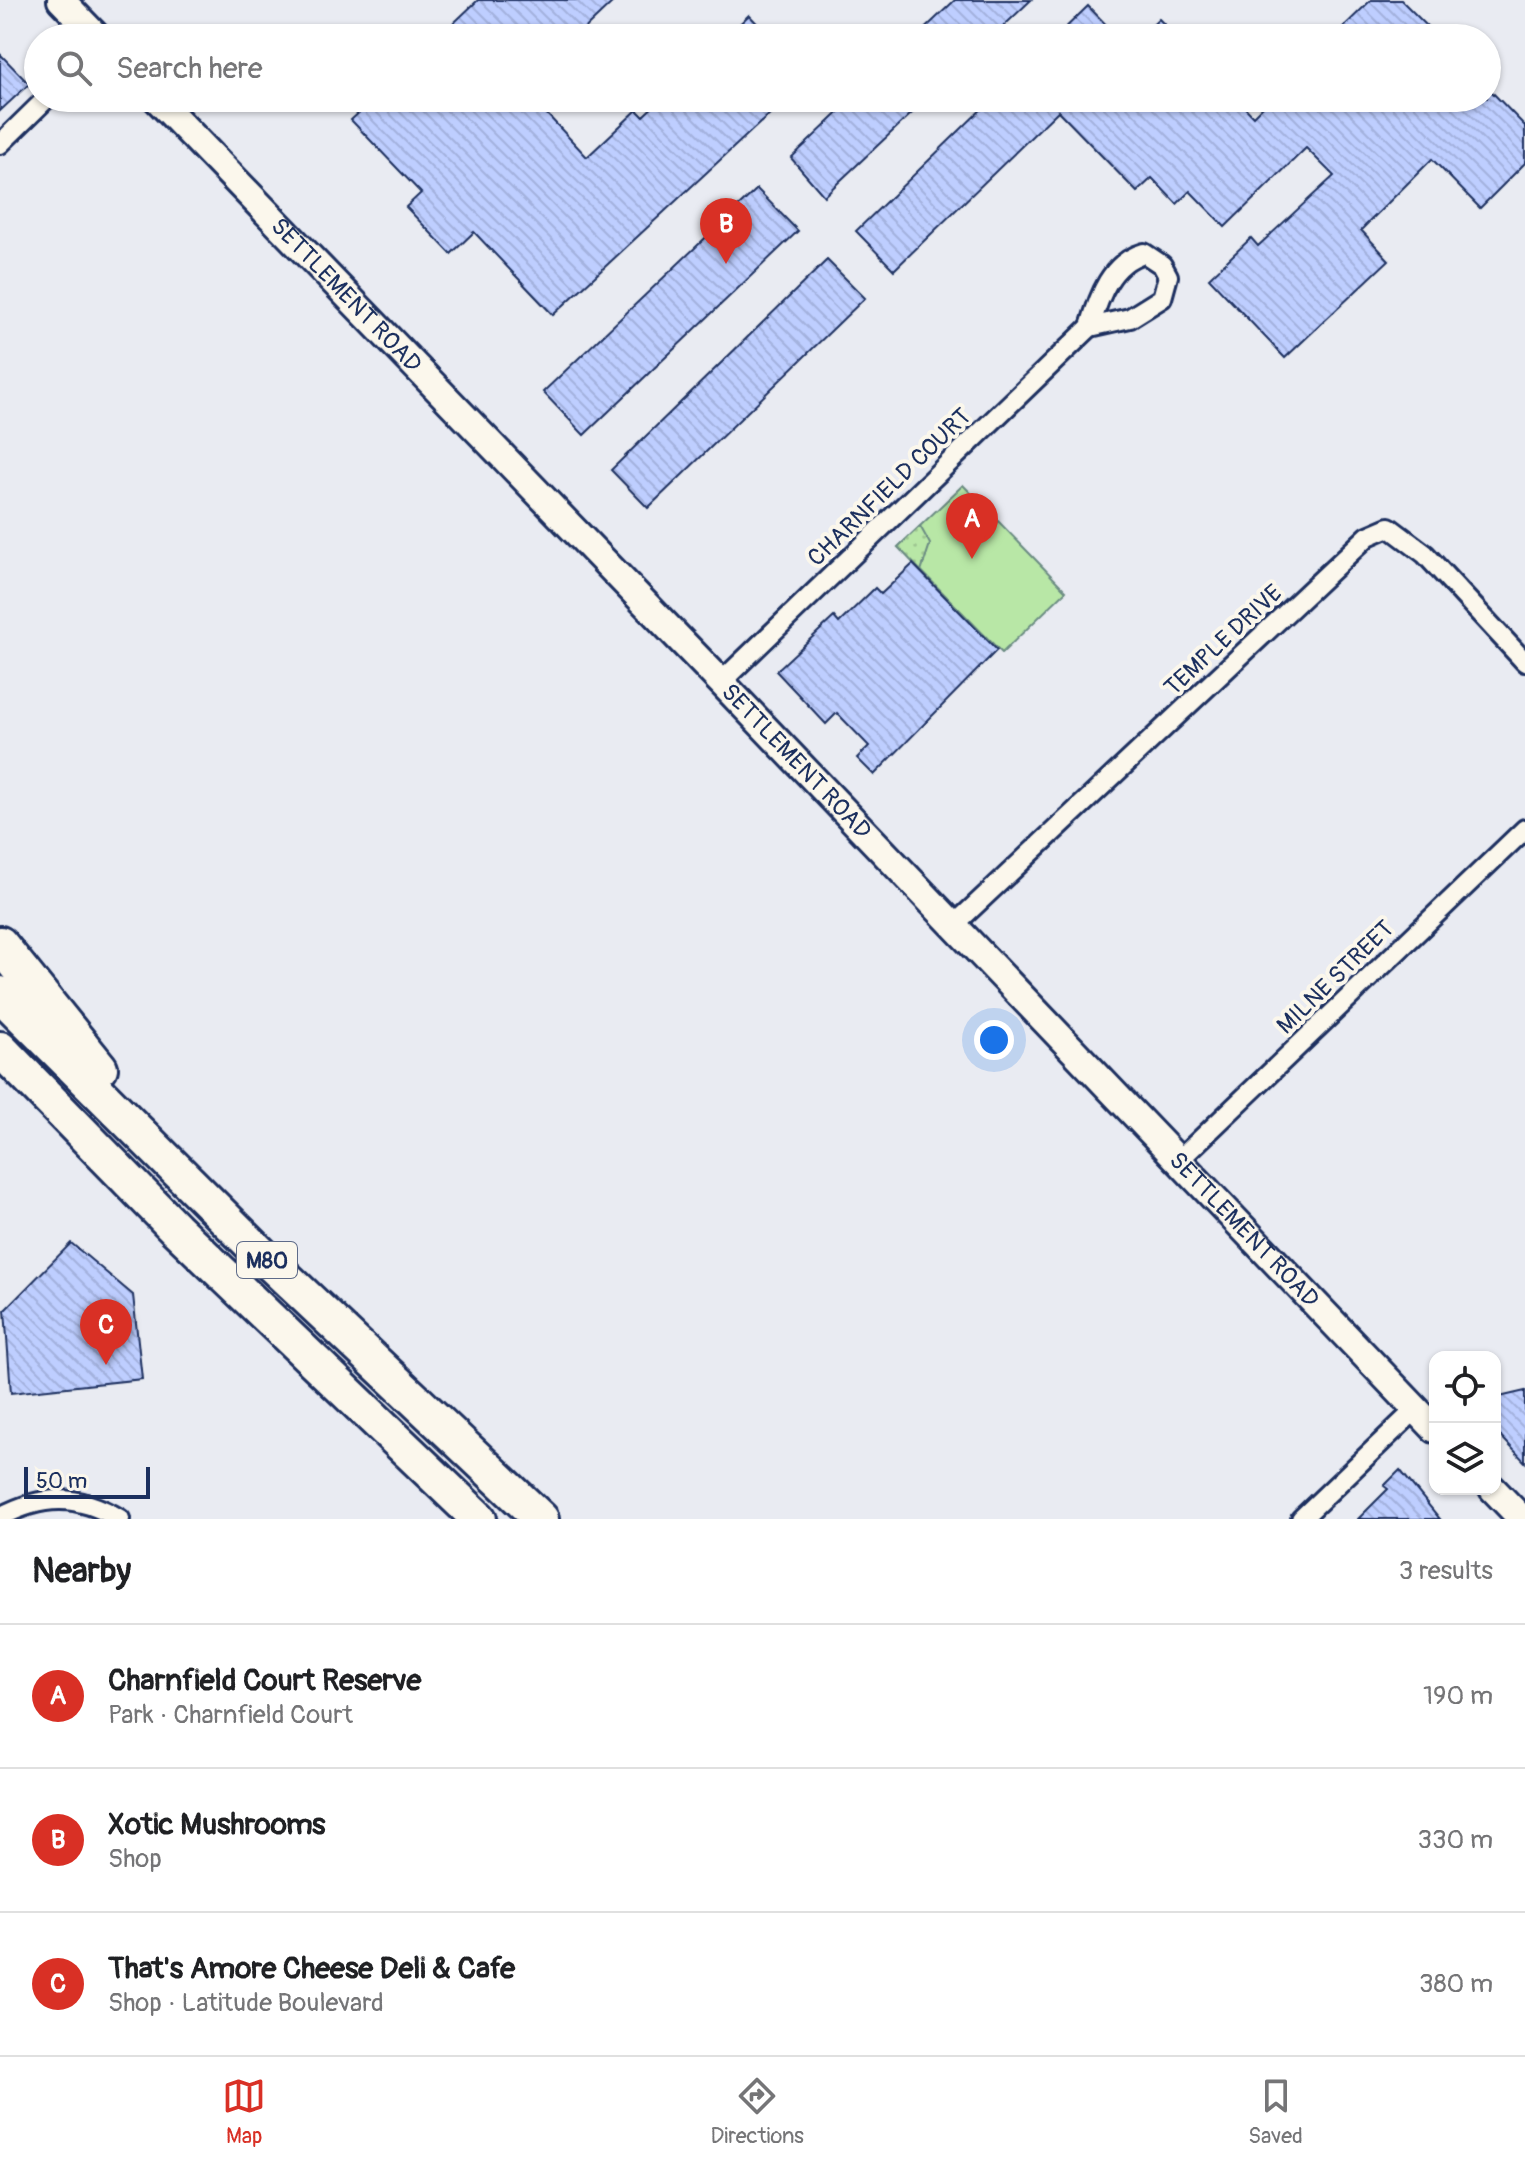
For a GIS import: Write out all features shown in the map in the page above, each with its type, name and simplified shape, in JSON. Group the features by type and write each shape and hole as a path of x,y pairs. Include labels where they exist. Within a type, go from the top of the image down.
{"highway":[{"path":"0,944 100,1068 156,1150"},
{"name":"M80","path":"0,994 414,1402 541,1519"},
{"name":"M80","path":"2,1052 175,1228 479,1519"}],"main road":[{"path":"61,0 84,24"},
{"name":"SETTLEMENT ROAD","path":"170,112 721,682 1429,1423"},
{"path":"1499,1495 1522,1519"}],"street":[{"path":"0,144 33,112"},
{"name":"CHARNFIELD COURT","path":"721,682 1090,327 1104,288 1123,263 1144,253 1162,265 1168,276 1167,289 1155,305 1130,318 1090,327"},
{"name":"TEMPLE DRIVE","path":"954,925 1368,536 1389,527 1425,554 1525,662"},
{"name":"MILNE STREET","path":"1179,1160 1525,829"},
{"path":"1301,1519 1416,1409"},
{"path":"0,1517 22,1505 63,1498 97,1506 120,1519"}],"green space":[{"path":"963,485 1066,591 1002,653 898,547"},
{"path":"920,526 930,544 921,571 898,547"}],"building":[{"path":"478,0 615,0 590,24 453,24"},
{"path":"955,0 1031,0 1006,24 930,24"},
{"path":"1371,0 1401,0 1425,24 1346,24"},
{"path":"1088,6 1105,24 1069,24"},
{"path":"749,15 758,24 740,24"},
{"path":"0,54 24,79 24,89 0,111"},
{"path":"1501,101 1525,126 1525,163 1480,208 1432,159 1361,230 1389,260 1285,358 1209,278 1251,238 1258,246 1334,176 1306,148 1225,227 1190,191 1177,204 1152,178 1137,192 1059,112 1249,112 1253,116 1257,112 1501,112"},
{"path":"360,112 545,112 587,157 635,112 643,116 647,112 772,112 553,315 474,232 451,254 406,207 421,193 351,120"},
{"path":"839,112 913,112 824,196 791,158"},
{"path":"979,112 1057,112 894,270 856,231"},
{"path":"757,189 798,231 584,435 543,392"},
{"path":"827,260 865,298 648,508 611,470"},
{"path":"913,564 997,650 874,775 857,758 869,746 837,713 826,724 776,671 834,617 839,623 875,588 881,594"},
{"path":"71,1243 133,1295 142,1379 11,1393 5,1310"},
{"path":"1525,1391 1525,1462 1501,1436 1501,1397"},
{"path":"1400,1470 1440,1519 1358,1519 1388,1489 1384,1486"}],"place":[{"name":"Xotic Mushrooms","path":"726,264"},
{"name":"Charnfield Court Reserve","path":"972,559"},
{"name":"That's Amore Cheese Deli & Cafe","path":"106,1365"}]}
